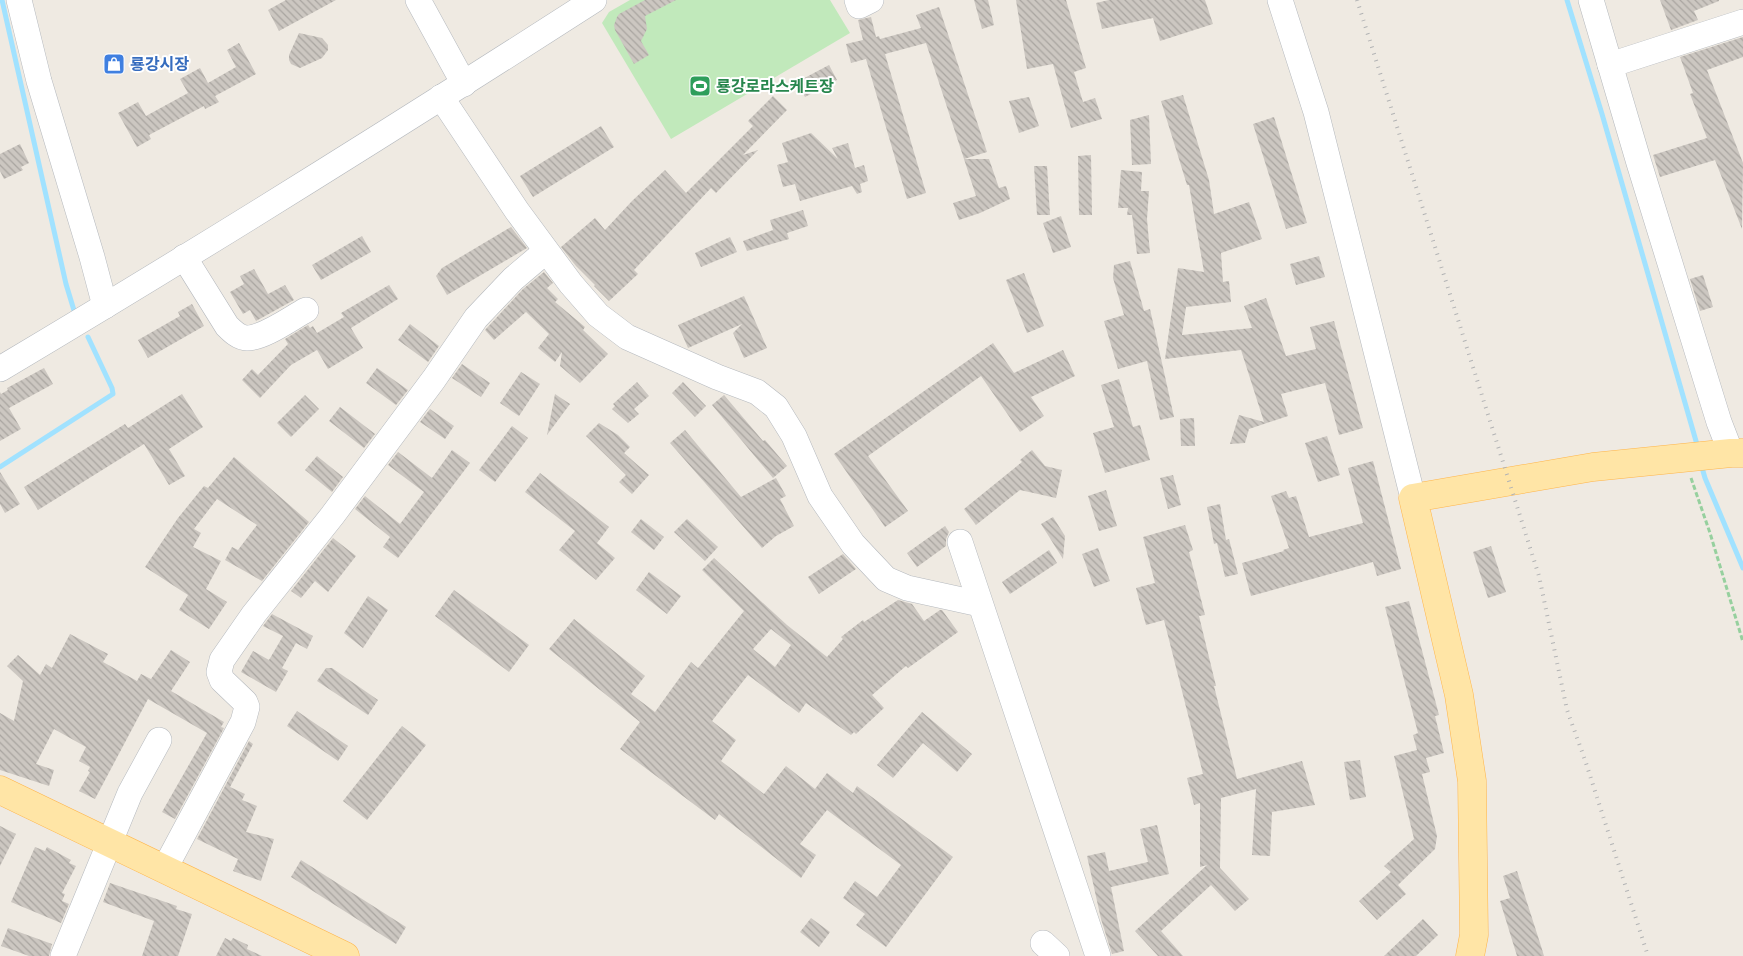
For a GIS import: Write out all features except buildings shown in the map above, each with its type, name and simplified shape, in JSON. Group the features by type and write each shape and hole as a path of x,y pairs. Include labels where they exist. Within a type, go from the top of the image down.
{"main road":[{"path":"1470,956 1474,935 1472,781 1459,695 1413,498 1593,467 1711,455"},
{"path":"0,790 345,956"}],"street":[{"path":"19,0 39,81 105,306"},
{"path":"418,0 464,84"},
{"path":"0,369 184,258 464,84 594,0"},
{"path":"857,0 859,6 871,0"},
{"path":"1280,0 1316,112 1413,498"},
{"path":"1591,0 1719,422 1711,455"},
{"path":"1610,65 1743,22"},
{"path":"441,97 517,211 571,284 598,314 626,337 717,377 757,392 776,407 794,436 820,496 853,544 886,579 907,588 980,604"},
{"path":"165,868 245,715 247,707 245,702 222,680 219,672 222,660 254,614 332,516 476,318 513,279 546,251"},
{"path":"184,258 227,326 236,335 246,338 260,335 306,310"},
{"path":"960,542 1098,956"},
{"path":"63,956 130,793 159,740"}],"path":[{"path":"1711,455 1710,534 1743,642"}],"green space":[{"name":"룡강로라스케트장","path":"630,0 830,0 850,33 671,139 602,23 609,12"}],"waterway":[{"path":"2,0 66,284 76,317"},
{"path":"1567,0 1602,114 1698,448"},
{"path":"0,467 113,394 88,337"},
{"path":"1701,464 1705,478 1743,568"}],"railway":[{"path":"1357,0 1539,576 1567,710 1648,956"}],"place":[{"name":"룡강시장","path":"114,64"},
{"name":"룡강로라스케트장","path":"700,86"}]}
